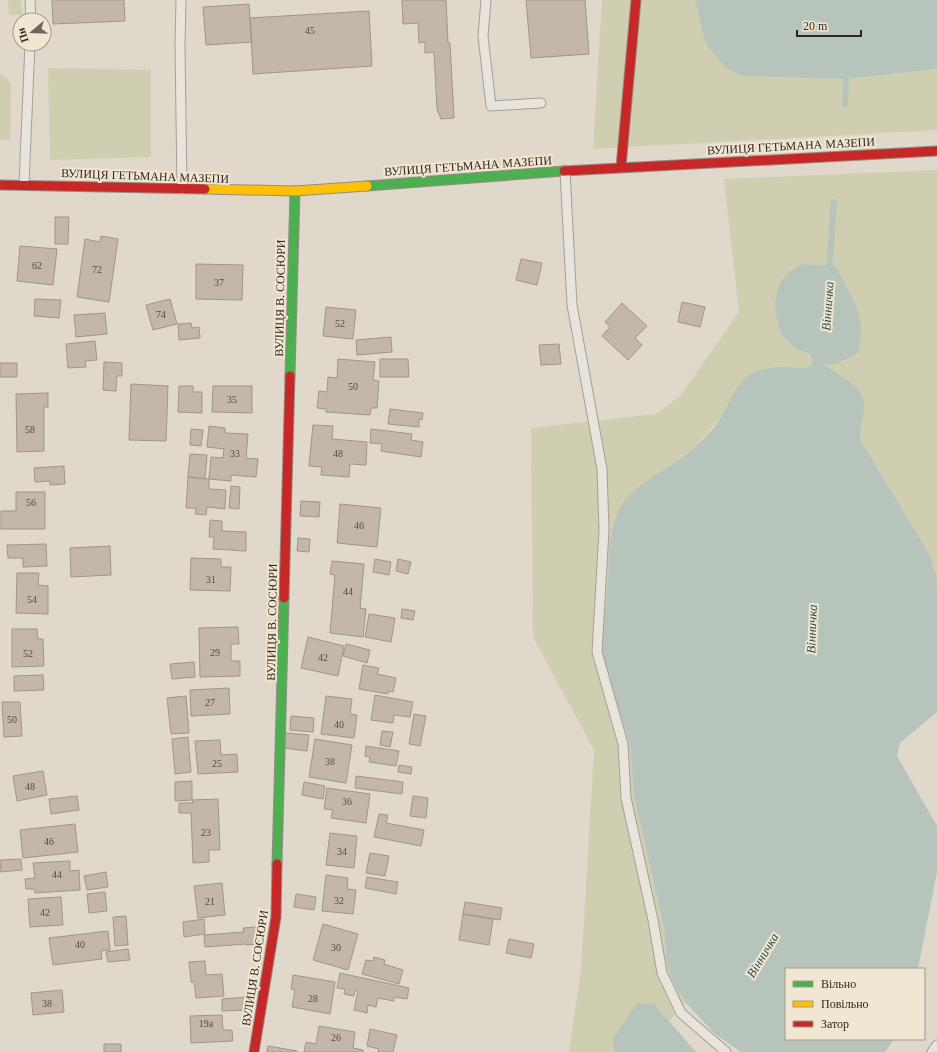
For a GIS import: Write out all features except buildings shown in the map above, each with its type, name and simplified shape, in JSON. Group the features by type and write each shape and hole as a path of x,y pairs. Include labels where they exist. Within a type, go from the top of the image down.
{"street":[{"path":"621,167 636,0"},
{"name":"ВУЛИЦЯ ГЕТЬМАНА МАЗЕПИ","path":"0,185 24,184 294,191 621,167 937,151"},
{"name":"ВУЛИЦЯ В. СОСЮРИ","path":"254,1052 276,917 294,191"}],"lane":[{"path":"30,0 31,12"},
{"path":"181,0 180,45 182,189"},
{"path":"486,0 483,36 491,106 541,103"},
{"path":"24,184 30,52"},
{"path":"565,171 572,305 602,469 604,530 597,652 623,744 626,798 653,920 662,973 681,1013 726,1052"},
{"path":"932,1052 937,1045"}],"shaded area":[{"path":"8,0 21,0 22,12 12,12 12,15 9,15"},
{"path":"602,0 695,0 705,43 726,68 846,79 937,69 937,130 593,149"},
{"path":"48,68 151,70 151,157 50,160"},
{"path":"0,73 8,79 11,85 10,140 0,140"},
{"path":"937,170 937,587 933,565 862,443 860,428 865,409 808,368 769,368 752,374 746,378 740,384 719,420 691,450 629,496 610,543 602,645 604,661 630,744 634,796 664,928 667,966 675,986 686,1003 669,1021 654,1004 613,1039 614,1052 569,1052 581,970 594,750 533,637 531,428 656,414 680,396 739,312 724,179"}],"water":[{"path":"695,0 937,0 937,69 846,79 743,76 726,68 705,43"},
{"path":"801,264 835,266 847,287 860,319 861,330 857,354 835,364 823,365 851,383 862,395 864,410 861,430 862,443 929,554 936,575 937,712 900,743 897,756 937,826 937,872 918,968 785,968 785,1040 893,1040 885,1052 741,1052 715,1034 686,1003 675,986 667,966 664,928 634,796 630,744 604,662 602,645 611,534 619,510 625,501 632,492 683,457 707,435 720,419 737,388 751,374 771,368 808,368 813,362 810,354 797,349 787,341 779,327 775,310 775,301 781,282 788,273"},
{"path":"637,1003 654,1004 696,1052 614,1052 613,1039"}],"waterway":[{"path":"845,72 845,104"},
{"name":"Вінничка","path":"829,272 834,202"}],"traffic: fast":[{"path":"367,186 564,171"},
{"path":"290,376 295,191"},
{"path":"277,864 284,598"}],"traffic: slow":[{"path":"205,189 295,191 367,186"}],"traffic: jam":[{"path":"621,167 636,0"},
{"path":"564,171 937,151"},
{"path":"0,185 205,189"},
{"path":"284,598 290,376"},
{"path":"254,1052 276,917 277,864"}]}
